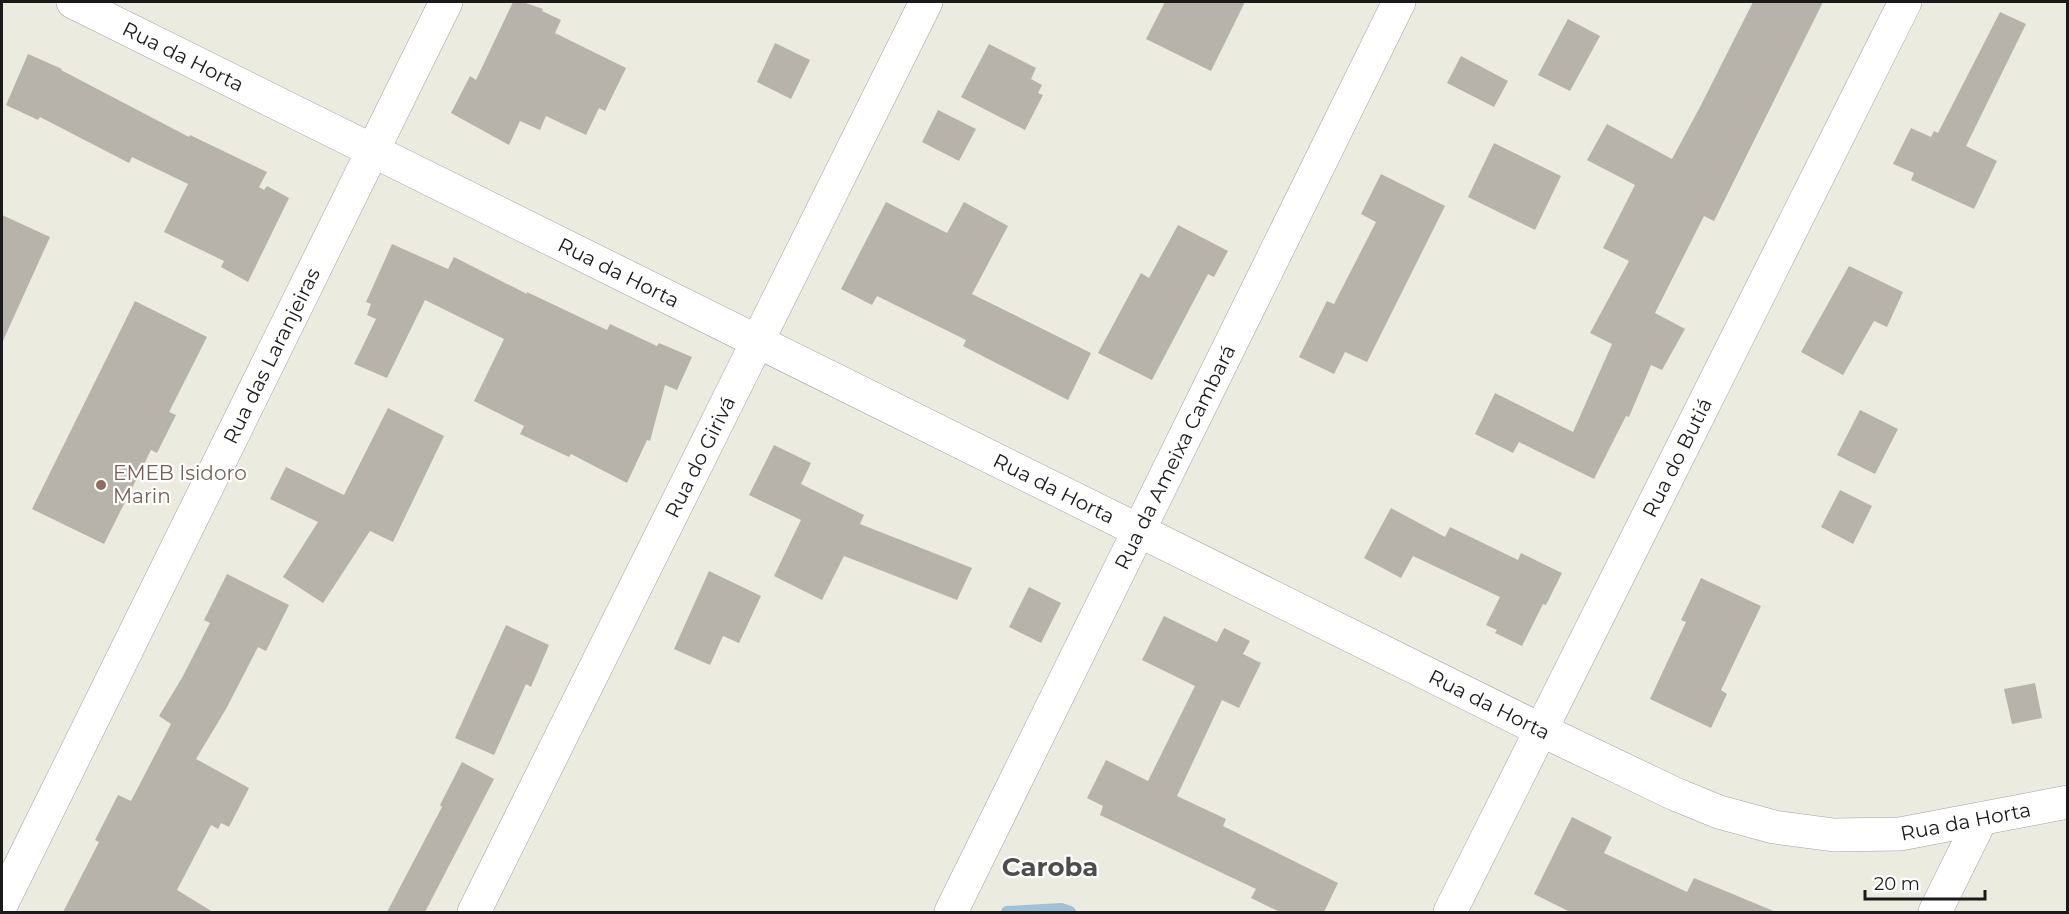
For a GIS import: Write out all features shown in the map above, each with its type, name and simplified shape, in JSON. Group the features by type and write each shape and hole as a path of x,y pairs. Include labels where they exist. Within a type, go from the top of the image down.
{"street":[{"name":"Rua da Horta","path":"73,2 1541,730 1675,794 1719,812 1774,827 1834,835 1900,834 2067,802"},
{"name":"Rua das Laranjeiras","path":"2,903 446,2"},
{"name":"Rua do Girivá","path":"474,912 926,2"},
{"name":"Rua da Ameixa Cambará","path":"951,912 1400,2"},
{"name":"Rua do Butiá","path":"1450,912 1905,2"},
{"path":"1935,912 1981,819"}],"building":[{"path":"513,2 523,2 543,9 542,11 561,20 555,33 626,68 605,111 599,108 586,135 546,116 540,130 520,121 509,145 451,113 470,76 476,80"},
{"path":"1165,2 1245,2 1211,71 1146,39"},
{"path":"1753,2 1823,2 1714,221 1704,216 1655,313 1685,329 1662,370 1651,365 1629,417 1626,416 1594,479 1519,442 1513,453 1475,434 1495,393 1573,432 1612,344 1590,333 1629,261 1603,248 1635,185 1587,160 1607,124 1672,159"},
{"path":"2000,12 2026,24 1966,146 1997,161 1974,209 1911,180 1914,173 1893,164 1911,128 1931,137 1934,131 1938,133"},
{"path":"1568,19 1600,36 1570,91 1538,75"},
{"path":"775,43 810,60 791,99 757,82"},
{"path":"989,44 1036,68 1031,79 1042,85 1038,93 1043,95 1025,130 961,97"},
{"path":"28,54 62,69 189,137 190,135 267,172 259,187 264,190 267,186 289,198 248,282 221,267 224,261 164,232 188,184 132,157 129,163 40,117 38,120 6,105"},
{"path":"1461,56 1508,81 1494,107 1447,83"},
{"path":"938,110 976,129 959,161 922,142"},
{"path":"1494,143 1561,176 1535,230 1468,197"},
{"path":"1381,174 1445,206 1367,362 1345,352 1334,374 1299,357 1327,301 1334,304 1376,222 1361,214"},
{"path":"886,202 947,233 964,202 1008,226 972,294 1091,353 1068,400 963,346 966,340 877,296 872,305 841,289"},
{"path":"2,215 50,237 2,343"},
{"path":"1178,225 1228,251 1214,277 1208,274 1152,380 1098,353 1141,273 1149,278"},
{"path":"392,244 448,269 454,257 527,294 527,292 607,330 610,324 657,346 659,343 692,357 677,390 665,385 650,441 647,440 627,483 571,454 569,457 520,434 524,426 474,401 504,339 425,300 387,378 354,364 376,319 367,315 371,304 366,302"},
{"path":"1849,266 1903,292 1887,327 1874,321 1843,375 1801,352"},
{"path":"135,301 207,337 169,412 176,415 157,453 151,450 104,544 32,509"},
{"path":"388,408 444,436 393,542 370,531 323,603 283,577 318,522 270,499 286,467 344,495"},
{"path":"1860,410 1898,429 1875,474 1837,455"},
{"path":"774,445 811,463 801,484 864,515 860,524 972,568 957,600 844,556 822,600 774,576 801,520 749,495"},
{"path":"1840,490 1872,506 1853,544 1821,527"},
{"path":"1391,508 1445,537 1450,527 1518,560 1521,553 1562,573 1522,646 1495,633 1497,630 1486,625 1500,597 1413,556 1401,578 1364,558"},
{"path":"709,571 761,596 739,643 723,636 710,665 674,649"},
{"path":"227,574 289,605 266,651 258,647 226,709 196,759 249,788 229,827 221,823 218,829 211,825 177,890 213,912 63,912 99,842 95,840 118,795 131,801 171,724 159,716 183,676 210,623 204,620"},
{"path":"1701,578 1761,606 1721,690 1727,694 1711,728 1650,699 1686,622 1681,620"},
{"path":"1029,587 1061,603 1041,643 1009,627"},
{"path":"1164,616 1217,642 1224,628 1250,641 1243,654 1261,663 1239,708 1222,700 1177,796 1226,819 1223,826 1338,883 1324,912 1280,912 1251,898 1256,889 1100,815 1103,806 1087,798 1106,760 1148,781 1195,686 1142,660"},
{"path":"506,625 549,645 531,687 526,684 494,755 455,738"},
{"path":"2035,683 2042,718 2012,724 2004,689"},
{"path":"462,762 494,779 425,912 387,912 442,807 440,805"},
{"path":"1572,817 1612,837 1604,853 1687,892 1694,878 1776,912 1570,912 1534,894"}],"waterway":[{"path":"1007,912 1061,909 1070,912"}],"place":[{"name":"EMEB Isidoro Marin","path":"101,485"}],"district":[{"name":"Caroba","path":"1050,867"}]}
